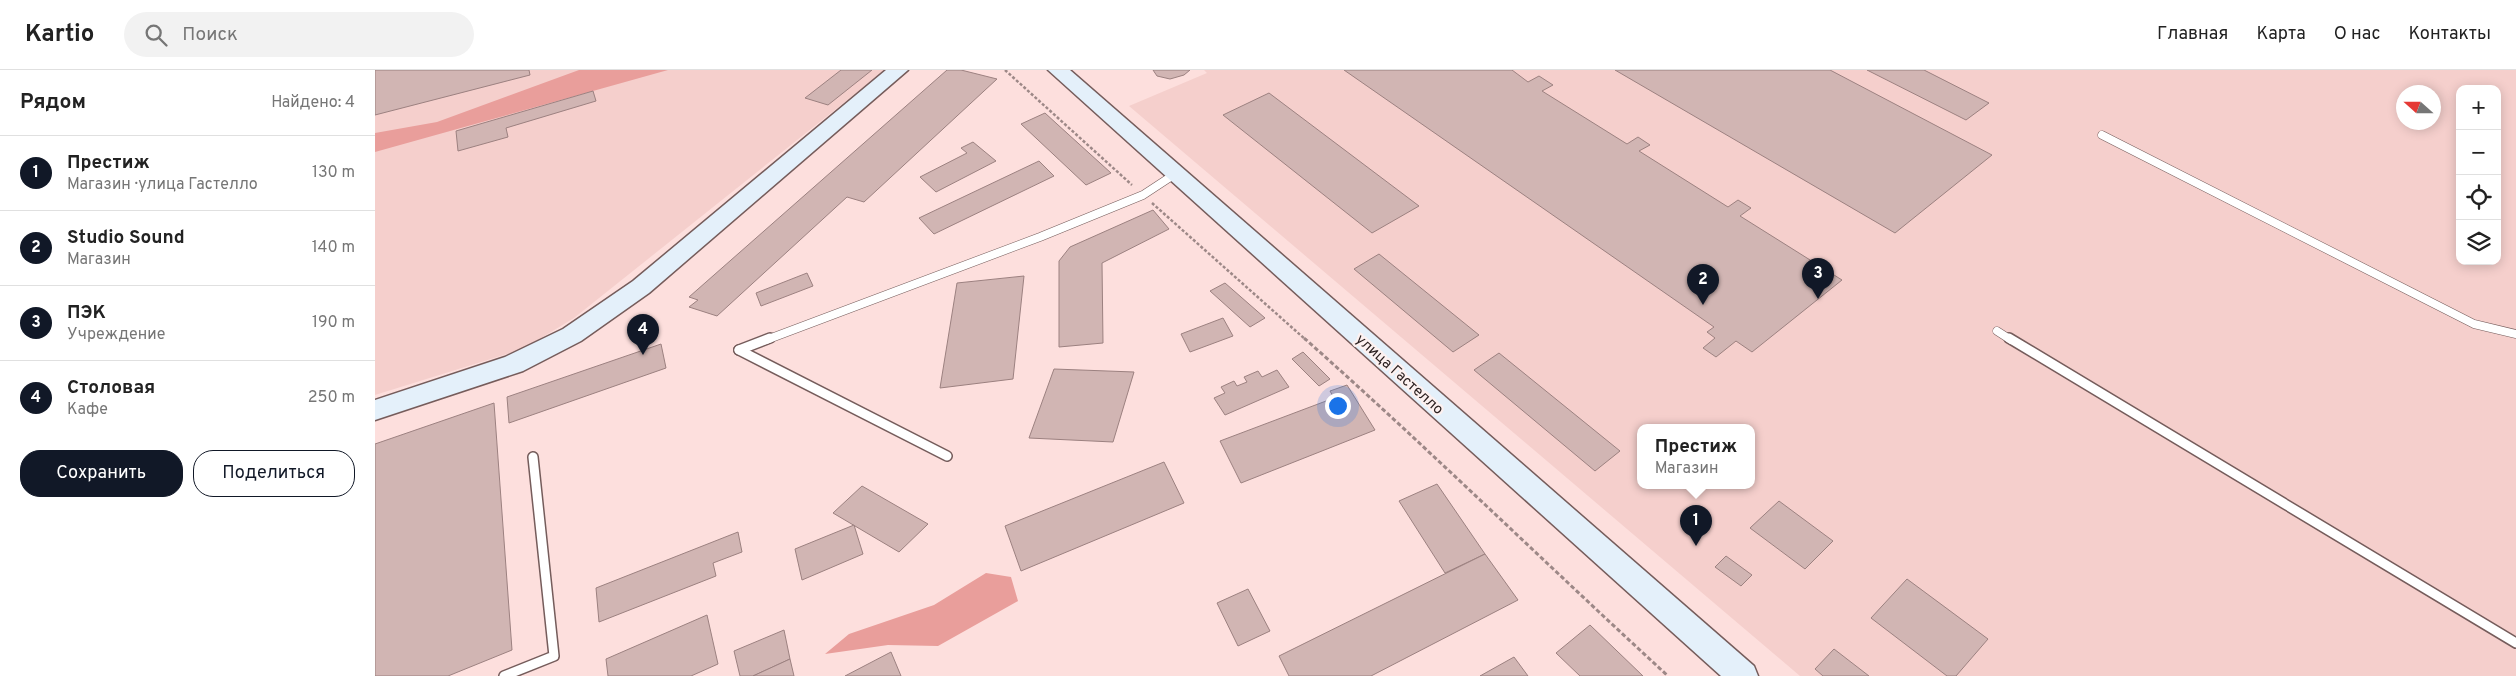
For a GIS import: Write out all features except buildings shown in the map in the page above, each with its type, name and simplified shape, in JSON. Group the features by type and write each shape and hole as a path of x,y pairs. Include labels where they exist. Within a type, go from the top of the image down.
{"main road":[{"path":"375,410 514,364 572,335 641,286 898,70"},
{"name":"улица Гастелло","path":"1058,70 1743,676"}],"lane":[{"path":"2102,135 2474,324 2516,334"},
{"path":"947,456 739,350 1040,237 1143,195 1175,174"},
{"path":"1997,331 2516,642"},
{"path":"504,676 554,656 533,457"}],"path":[{"path":"1005,70 1407,430 1574,590 1668,676"}],"shaded area":[{"path":"375,70 885,70 574,318 523,349 375,395"},
{"path":"579,70 668,70 375,152 375,133 437,122"},
{"path":"1204,70 2516,70 2516,676 1869,676 1834,649 1815,669 1823,676 1800,676 1129,106 1207,73"},
{"path":"986,573 1011,577 1018,601 938,646 888,645 825,654 849,634 934,605"}],"place":[{"name":"ПЭК","path":"1818,299"},
{"name":"Studio Sound","path":"1703,305"},
{"name":"Столовая","path":"643,355"},
{"name":"Престиж","path":"1696,546"}]}
